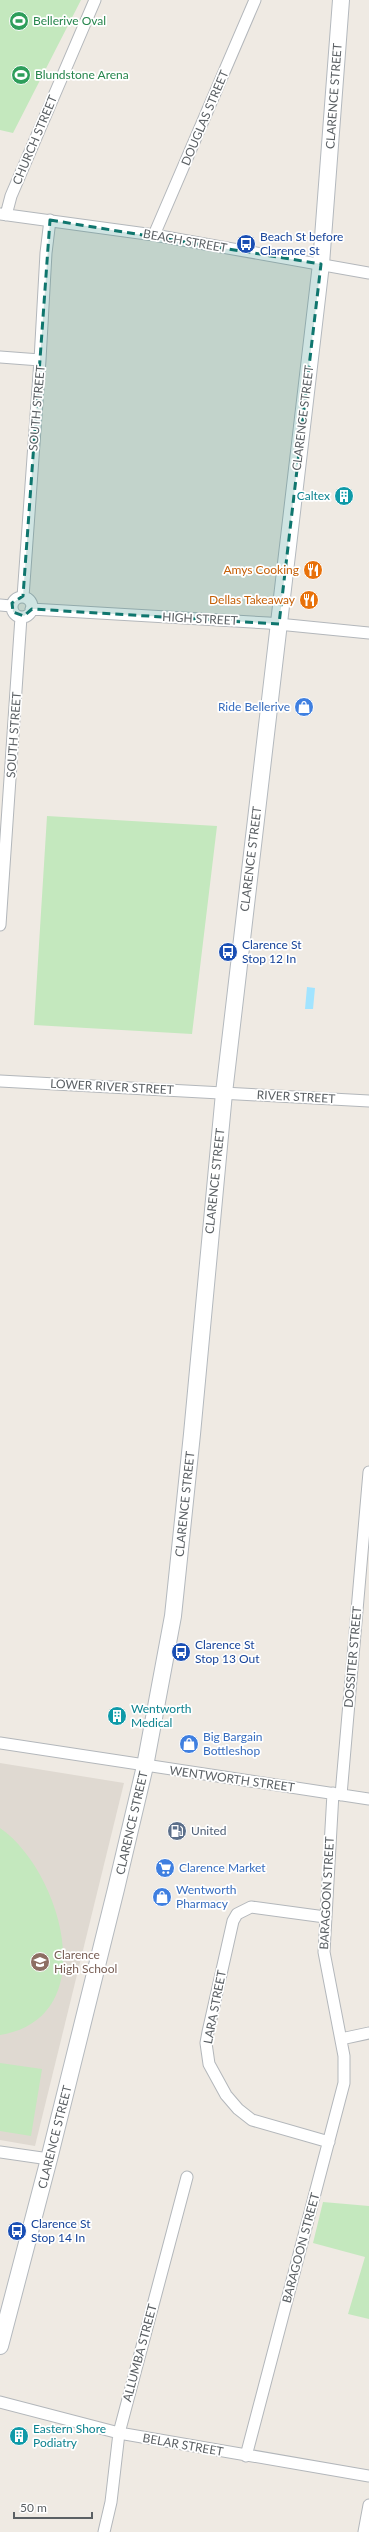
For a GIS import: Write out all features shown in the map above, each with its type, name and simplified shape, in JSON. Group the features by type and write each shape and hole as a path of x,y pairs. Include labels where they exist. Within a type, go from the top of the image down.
{"main road":[{"name":"CLARENCE STREET","path":"0,2346 90,2002 145,1766 166,1659 178,1572 224,1093 321,264 341,0"}],"street":[{"name":"CHURCH STREET","path":"3,214 95,0"},
{"name":"DOUGLAS STREET","path":"154,235 255,0"},
{"name":"BEACH STREET","path":"3,214 154,235 369,273"},
{"name":"SOUTH STREET","path":"23,597 46,253 50,220"},
{"path":"0,357 40,360"},
{"path":"23,597 30,601 31,609 27,615 21,617 13,612 12,606 16,598 23,597"},
{"path":"0,605 12,606"},
{"name":"HIGH STREET","path":"31,609 279,624 369,633"},
{"name":"SOUTH STREET","path":"0,925 21,617"},
{"name":"LOWER RIVER STREET","path":"0,1081 224,1093"},
{"name":"RIVER STREET","path":"224,1093 369,1101"},
{"name":"DOSSITER STREET","path":"337,1794 369,1472"},
{"name":"WENTWORTH STREET","path":"0,1743 369,1799"},
{"name":"BARAGOON STREET","path":"246,2456 344,2083 345,2070 341,2039 325,1964 325,1917 337,1794"},
{"name":"LARA STREET","path":"325,1917 251,1907 237,1914 233,1921 206,2043 209,2064 216,2079 238,2109 258,2122 329,2142"},
{"path":"341,2039 369,2033"},
{"path":"0,2152 49,2160"},
{"name":"ALLUMBA STREET","path":"104,2532 111,2502 119,2433 187,2177"},
{"name":"BELAR STREET","path":"0,2402 119,2433 369,2476"},
{"path":"364,2532 369,2505"}],"highlighted area":[{"path":"50,220 321,264 279,624 32,609 24,616 13,612 12,603 23,596"}],"shaded area":[{"name":"Clarence High School","path":"0,1763 124,1783 35,2146 0,2140"}],"green space":[{"name":"Blundstone Arena","path":"0,0 81,0 13,133 0,130"},
{"path":"47,816 217,826 192,1034 34,1025"},
{"path":"0,1828 22,1848 40,1876 54,1907 62,1941 62,1973 53,2001 33,2023 0,2035"},
{"path":"0,2063 42,2069 31,2136 0,2131"},
{"path":"323,2202 369,2206 369,2319 348,2314 365,2257 313,2243"}],"water":[{"path":"307,987 315,988 313,1009 305,1009"}],"place":[{"name":"Bellerive Oval","path":"19,21"},
{"name":"Blundstone Arena","path":"21,75"},
{"name":"Beach St before Clarence St","path":"246,244"},
{"name":"Caltex","path":"344,496"},
{"name":"Amys Cooking","path":"313,570"},
{"name":"Dellas Takeaway","path":"309,600"},
{"name":"Ride Bellerive","path":"304,707"},
{"name":"Clarence St Stop 12 In","path":"228,952"},
{"name":"Clarence St Stop 13 Out","path":"181,1652"},
{"name":"Wentworth Medical","path":"117,1716"},
{"name":"Big Bargain Bottleshop","path":"189,1744"},
{"name":"United","path":"177,1831"},
{"name":"Clarence Market","path":"165,1868"},
{"name":"Wentworth Pharmacy","path":"162,1897"},
{"name":"Clarence High School","path":"40,1962"},
{"name":"Clarence St Stop 14 In","path":"17,2231"},
{"name":"Eastern Shore Podiatry","path":"19,2436"}]}
